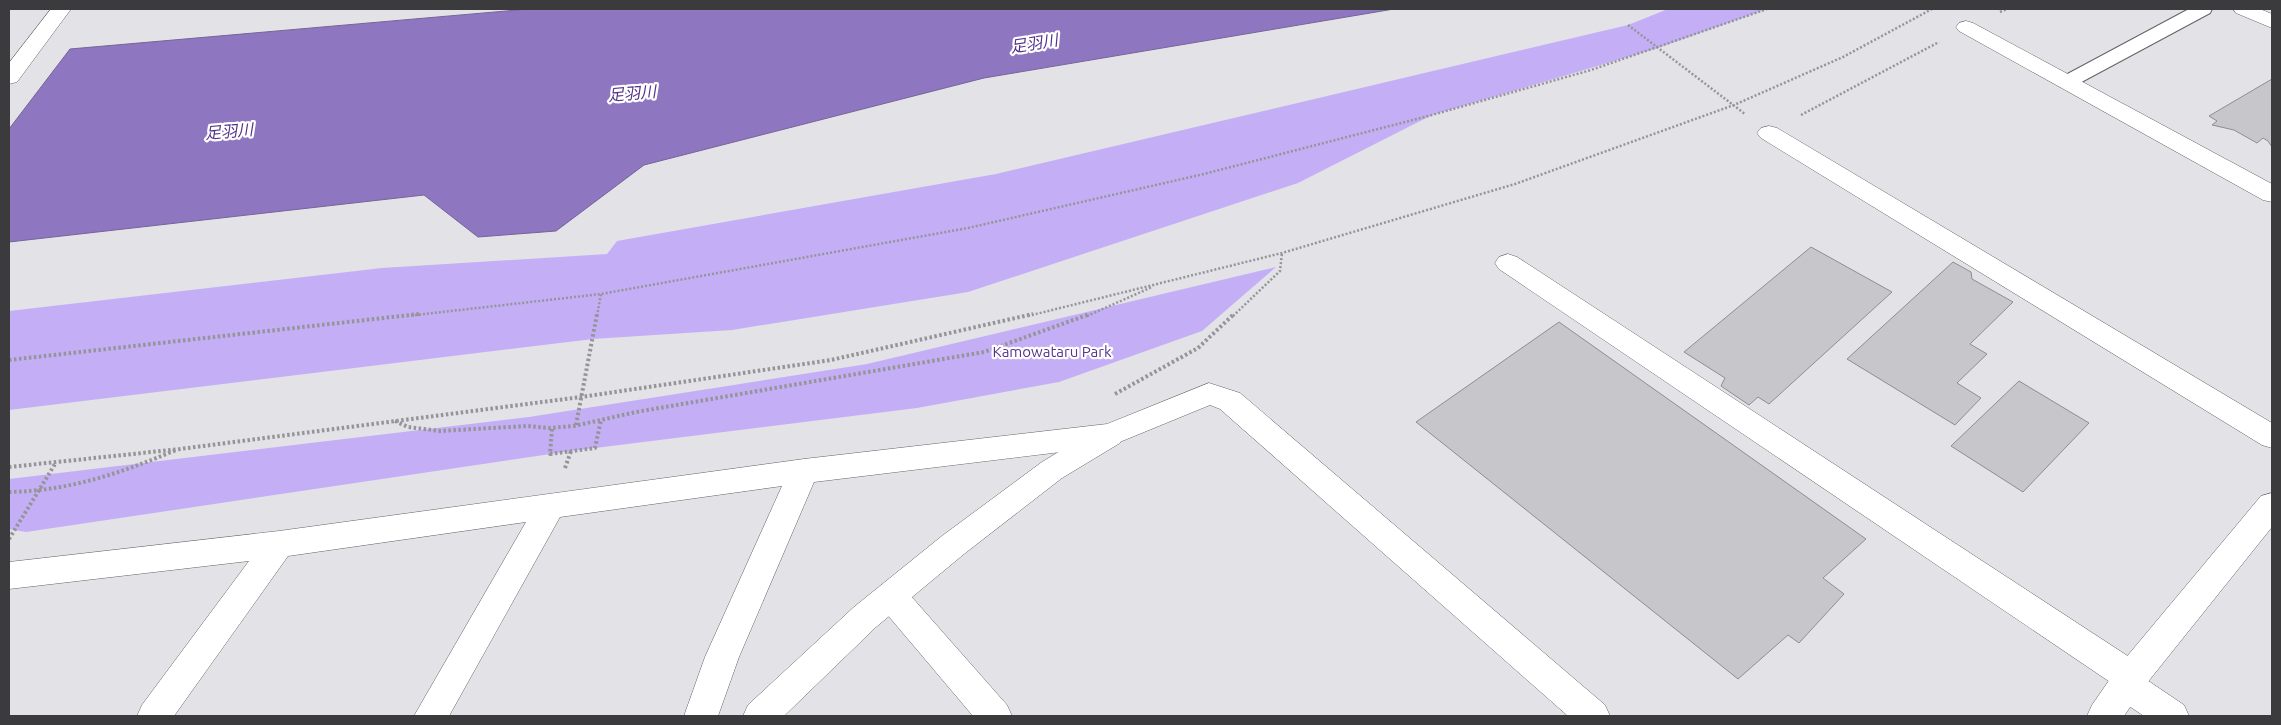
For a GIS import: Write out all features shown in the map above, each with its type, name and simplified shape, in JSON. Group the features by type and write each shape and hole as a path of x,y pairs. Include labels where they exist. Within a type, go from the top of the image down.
{"street":[{"path":"9,77 61,9"},
{"path":"2243,9 2272,22"},
{"path":"1966,27 2272,194"},
{"path":"1769,133 2272,437"},
{"path":"1508,263 2129,681 2172,716"},
{"path":"760,716 865,617 953,545 1052,470 1110,435 1209,394 1230,401 1593,716"},
{"path":"9,576 279,544 804,472 1110,435"},
{"path":"701,716 722,657 804,472"},
{"path":"2104,716 2129,681 2272,505"},
{"path":"431,716 551,506"},
{"path":"154,716 279,544"},
{"path":"891,596 995,716"}],"lane":[{"path":"2067,82 2203,9"}],"path":[{"path":"9,360 601,294 968,228 1204,174 1441,112 1591,70 1767,9"},
{"path":"9,467 180,448 581,397 831,360 974,329 1282,253 1516,184 1734,105 1844,57 1932,9"},
{"path":"1628,25 1734,105"},
{"path":"1769,133 1966,27"},
{"path":"1110,435 1101,402 1198,348 1280,271 1282,253"},
{"path":"394,421 407,428 434,431 526,426 552,429 636,412 984,352 1072,322 1162,283"},
{"path":"576,424 601,294"},
{"path":"552,429 550,454 595,448 601,420"},
{"path":"9,492 36,493 67,488 119,474 180,448"},
{"path":"9,540 56,463"}],"green space":[{"path":"1668,9 1767,9 1658,48 1432,115 1298,183 968,292 732,330 593,339 9,410 9,311 382,268 607,254 617,241 996,174 1628,25"},
{"name":"Kamowataru Park","path":"1276,267 1202,331 1059,382 917,408 571,451 26,532 9,529 9,479 529,417 867,364"}],"water":[{"name":"足羽川","path":"529,9 1394,9 984,78 644,165 556,231 478,237 424,195 9,242 9,129 70,49"}],"building":[{"path":"2272,79 2272,147 2263,138 2257,143 2234,130 2212,125 2217,121 2209,116"},
{"path":"1811,247 1892,292 1769,404 1758,397 1749,405 1721,386 1725,378 1684,352"},
{"path":"1953,262 1971,272 1972,279 2013,302 1970,344 1987,354 1957,383 1981,398 1955,425 1847,359"},
{"path":"1559,322 1866,539 1823,578 1844,594 1799,643 1788,635 1738,679 1416,422"},
{"path":"2019,381 2089,423 2023,492 1951,446"}]}
